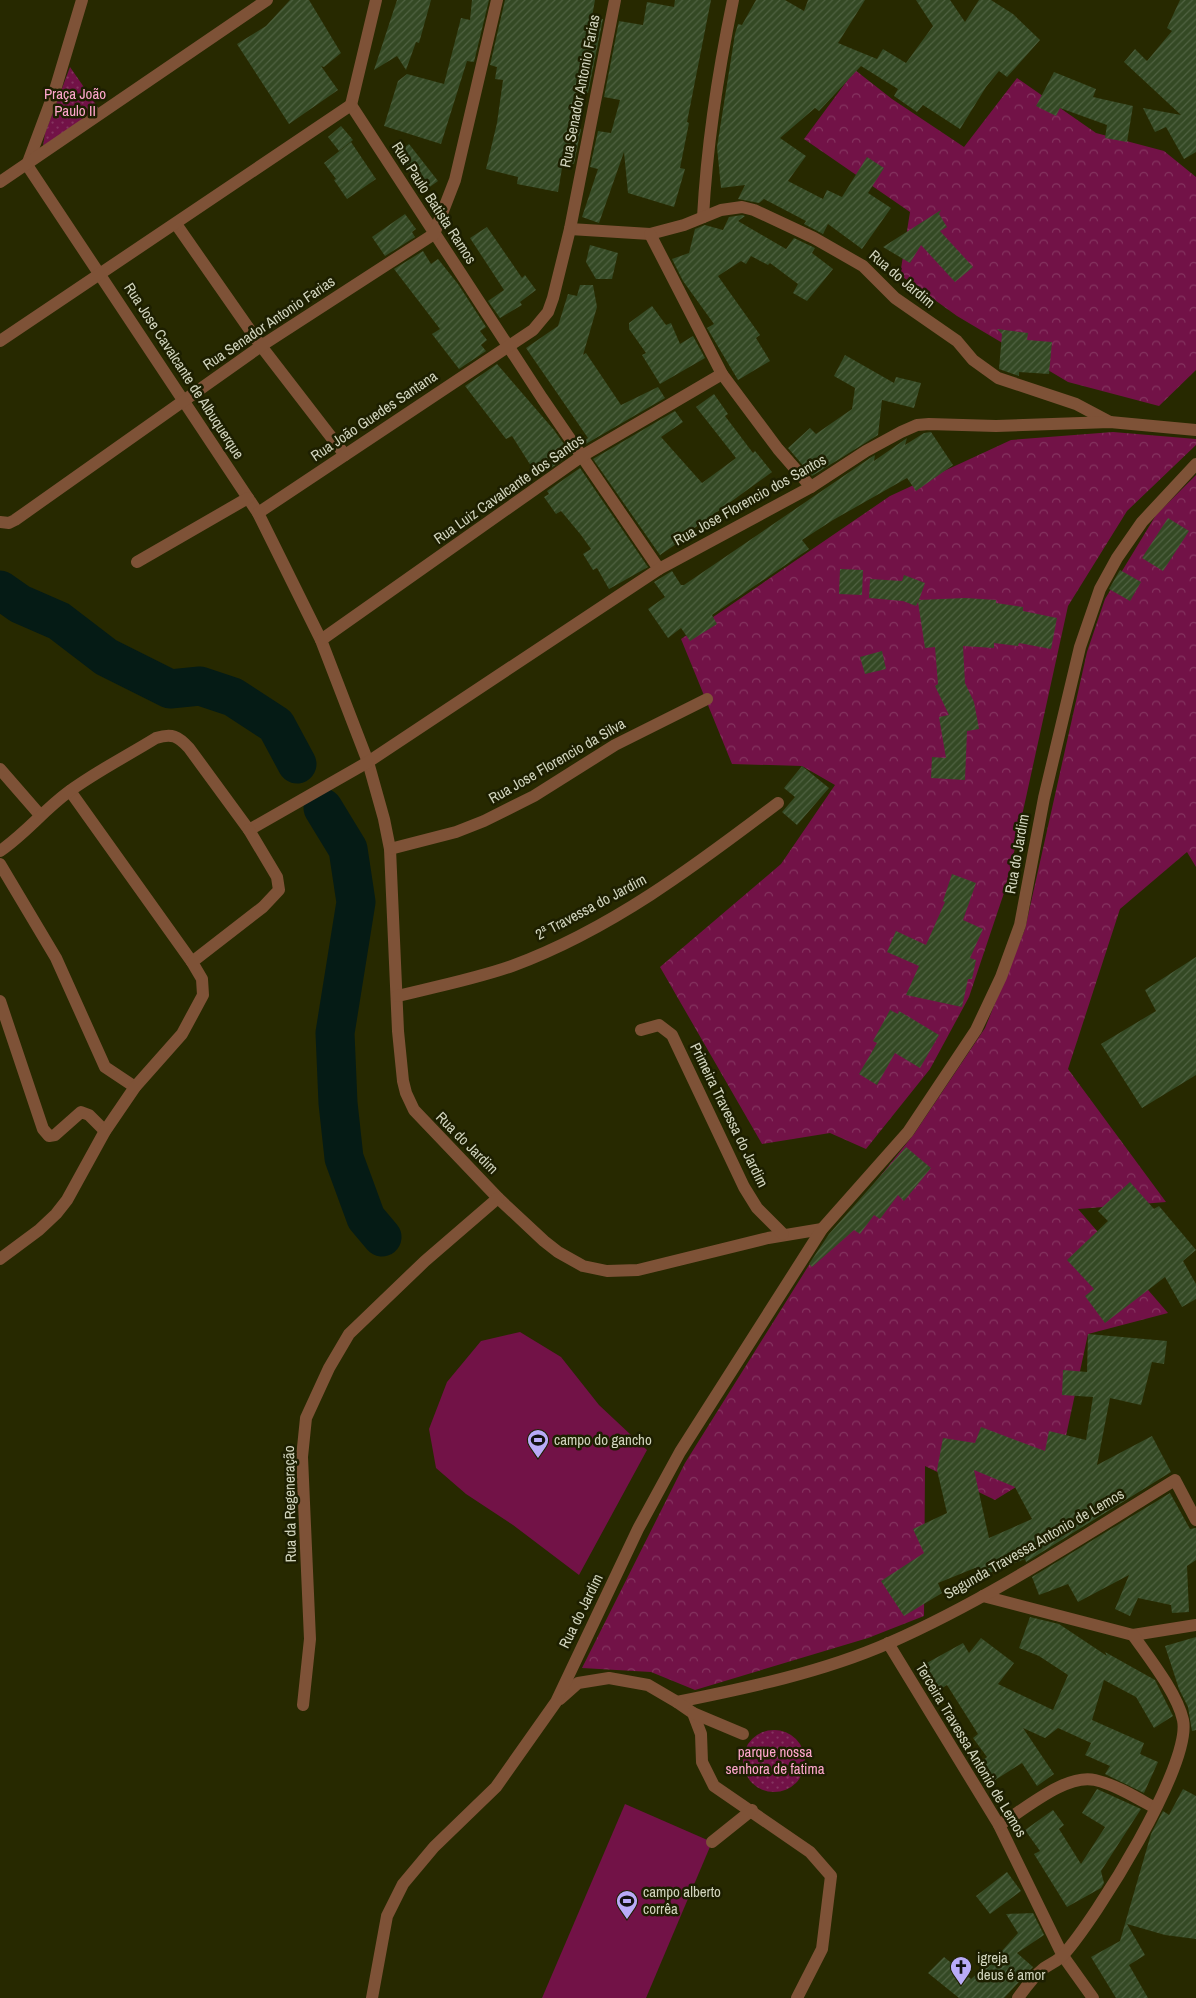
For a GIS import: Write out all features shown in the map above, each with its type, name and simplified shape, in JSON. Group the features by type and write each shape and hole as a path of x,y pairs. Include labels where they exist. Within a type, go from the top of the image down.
{"street":[{"path":"27,165 54,90 82,0"},
{"path":"0,182 267,0"},
{"path":"0,340 176,224 351,105 376,0"},
{"path":"434,234 456,180 497,0"},
{"name":"Rua Senador Antonio Farias","path":"508,345 533,330 548,312 570,229 615,0"},
{"path":"703,216 707,158 718,70 733,0"},
{"name":"Rua Paulo Batista Ramos","path":"351,105 434,234 659,569"},
{"name":"Rua Jose Cavalcante de Albuquerque","path":"27,165 258,513 321,640 368,762"},
{"name":"Rua do Jardim","path":"570,229 650,234 684,225 720,210 742,207 754,210 814,238 863,266 895,298 957,341 973,360 998,378 1076,404 1110,422"},
{"path":"176,224 261,346 345,455"},
{"name":"Rua Senador Antonio Farias","path":"0,522 9,523 15,520 261,346 434,234"},
{"path":"650,234 722,374 778,449 811,486"},
{"name":"Rua João Guedes Santana","path":"258,513 508,345"},
{"name":"Rua Luiz Cavalcante dos Santos","path":"321,640 582,456 722,374"},
{"name":"Rua Jose Florencio dos Santos","path":"249,830 368,762 659,569 811,486 866,450 917,425 1047,426 1110,422 1196,430"},
{"name":"Rua do Jardim","path":"372,1998 387,1916 403,1884 434,1847 496,1787 556,1702 638,1529 680,1452 822,1228 908,1132 976,1030 1001,977 1020,924 1044,798 1080,647 1100,589 1117,558 1142,522 1196,464"},
{"path":"137,562 248,498"},
{"name":"Rua Jose Florencio da Silva","path":"390,849 456,832 484,822 534,796 615,745 707,699"},
{"path":"0,851 20,836 40,814 70,791 156,738 171,734 181,739 249,830 277,877 278,890 263,907 192,962"},
{"name":"Rua do Jardim","path":"368,762 379,796 390,849 398,1031 406,1093 414,1110 498,1198 558,1252 583,1266 607,1271 638,1270 783,1234 822,1228"},
{"path":"0,769 40,814"},
{"path":"0,1259 39,1230 56,1214 67,1200 105,1131 135,1087 182,1034 196,1012 204,988 202,978 192,962 70,791"},
{"name":"2ª Travessa do Jardim","path":"397,996 512,966 588,931 697,865 778,803"},
{"path":"0,864 56,958 105,1067 135,1087"},
{"path":"0,1001 43,1129 49,1136 55,1135 82,1112 88,1115 105,1131"},
{"name":"Primeira Travessa do Jardim","path":"641,1030 659,1024 672,1035 744,1187 757,1208 783,1234"},
{"name":"Rua da Regeneração","path":"303,1705 310,1639 302,1457 306,1418 329,1368 349,1334 425,1261 498,1198"},
{"name":"Segunda Travessa Antonio de Lemos","path":"677,1702 792,1676 888,1643 983,1596 1175,1480 1196,1520"},
{"path":"983,1596 1133,1635 1196,1625"},
{"path":"1018,1998 1042,1970 1063,1956 1131,1856 1174,1769 1190,1721 1133,1635"},
{"name":"Terceira Travessa Antonio de Lemos","path":"888,1643 999,1824 1063,1956 1094,1998"},
{"path":"573,1664 578,1683"},
{"path":"556,1702 578,1683 609,1678 648,1685 693,1713 743,1734"},
{"path":"693,1713 701,1734 702,1762 714,1786 752,1810 810,1852 831,1876 822,1949 797,1998"},
{"path":"999,1824 1070,1782 1085,1779 1096,1780 1155,1808"},
{"path":"712,1842 752,1810"}],"green space":[{"name":"Praça João Paulo II","path":"70,67 99,109 43,146 45,133"},
{"path":"855,70 892,99 964,147 1017,78 1096,133 1164,151 1196,177 1196,370 1159,406 1068,382 957,316 900,275 910,212 804,139"},
{"path":"1113,432 1196,439 1196,445 1127,511 1068,606 1007,884 969,997 930,1069 866,1149 830,1133 762,1144 660,967 781,864 835,785 802,766 732,764 681,639 890,496 1011,440"},
{"path":"1196,475 1196,867 1187,852 1120,909 1068,1069 1166,1202 1078,1209 1168,1313 1088,1334 1061,1459 995,1500 925,1466 924,1616 868,1638 695,1690 651,1672 582,1668 685,1463 809,1265 914,1134 985,1028 1025,929 1087,652 1105,599 1156,515"},
{"name":"campo do gancho","path":"520,1332 561,1357 599,1405 647,1450 579,1575 513,1525 466,1494 436,1468 429,1429 447,1382 481,1341"},
{"name":"parque nossa senhora de fatima","path":"774,1730 791,1735 796,1739 800,1744 805,1761 800,1778 796,1783 791,1787 774,1792 757,1787 752,1783 748,1778 743,1761 748,1744 752,1739 757,1735"},
{"name":"campo alberto corrêa","path":"625,1804 712,1842 646,1998 542,1998"}],"building":[{"path":"290,0 309,0 341,53 324,67 321,66 338,90 289,124 237,44 266,26"},
{"path":"397,0 431,0 419,43 416,42 406,70 397,56 374,70"},
{"path":"472,0 489,0 474,62 467,61 441,144 384,126 398,81 407,74 444,84 461,18 470,20"},
{"path":"505,0 595,0 592,17 603,19 588,93 584,92 573,128 581,129 574,164 563,162 558,192 517,184 518,177 486,169 497,123 503,80 495,79 497,67 490,65"},
{"path":"675,0 711,0 687,122 689,123 680,168 685,169 674,207 628,193 624,152 599,223 582,217 598,169 590,167 598,131 611,133 620,100 604,97 619,21 643,25 647,2 674,7"},
{"path":"756,0 785,0 804,11 808,0 865,0 838,43 877,59 883,49 906,63 933,26 916,0 950,0 965,22 979,0 991,0 1013,14 1040,40 1007,77 999,71 986,87 960,129 923,105 917,112 894,96 898,89 861,66 819,111 815,108 780,138 806,156 788,181 823,199 827,190 842,197 867,157 884,168 868,193 891,208 862,249 828,224 823,234 804,224 806,221 764,199 759,203 738,199 745,185 721,188 717,147 735,34 738,24 742,25"},
{"path":"1180,0 1196,0 1196,152 1184,159 1166,127 1155,132 1143,108 1181,115 1124,62 1135,49 1147,61 1172,31 1167,28"},
{"path":"1054,72 1096,89 1093,97 1133,106 1127,142 1105,138 1107,125 1060,108 1056,116 1036,106"},
{"path":"341,126 353,140 339,151 328,137"},
{"path":"351,142 376,179 347,199 324,163"},
{"path":"409,144 438,181 424,191 396,154"},
{"path":"941,210 939,214 947,227 940,231 973,267 955,282 921,245 910,263 883,247"},
{"path":"405,214 416,229 412,232 415,237 385,256 372,237"},
{"path":"745,216 738,221 786,249 794,238 815,248 812,253 833,269 807,301 793,293 798,284 770,263 768,265 751,256 746,264 741,261 718,276 760,335 756,338 770,361 738,380 707,328 714,324 683,281 672,259 689,253 695,229 705,225 723,230 729,217"},
{"path":"487,227 522,278 525,275 536,290 520,302 522,305 500,318 488,301 504,290 470,238"},
{"path":"590,245 618,253 612,279 596,279 586,262"},
{"path":"423,251 431,264 438,259 458,284 486,327 480,331 487,340 481,345 486,351 459,369 432,334 440,329 394,269"},
{"path":"580,285 593,285 597,307 583,355 586,353 621,405 658,387 665,398 584,445 582,442 588,438 526,348 558,326 568,294 577,296"},
{"path":"652,306 666,325 671,323 680,344 693,336 705,358 660,384 642,355 646,353 629,329 629,323"},
{"path":"997,329 1028,333 1027,340 1052,342 1049,374 1019,372 1019,376 999,369 1002,334"},
{"path":"845,355 894,383 896,377 921,383 914,408 882,400 878,435 812,476 788,448 810,428 816,434 852,409 855,388 834,376"},
{"path":"497,364 554,430 571,454 538,477 512,436 506,439 465,386"},
{"path":"714,394 728,414 725,416 753,453 755,451 772,472 678,540 679,542 660,555 662,558 593,459 675,411 683,422 661,437 702,483 736,458 696,407"},
{"path":"931,432 953,465 916,491 907,478 833,520 802,540 809,549 712,615 717,624 690,641 681,628 668,638 648,609 665,597 654,582 672,571 681,585 684,585 870,458 875,455 874,461 907,438 905,445 924,433"},
{"path":"580,468 648,567 609,589 597,568 593,570 583,554 591,549 561,511 556,514 544,497 549,494 547,491"},
{"path":"1168,518 1189,531 1163,571 1142,558"},
{"path":"840,569 863,570 862,595 839,594"},
{"path":"1120,570 1141,582 1130,601 1109,589"},
{"path":"904,575 925,583 919,600 965,598 996,600 996,603 1023,607 1023,611 1057,618 1051,649 1019,643 1018,646 994,643 994,648 963,646 965,683 974,702 979,729 967,731 965,780 931,778 932,757 946,758 939,717 949,715 935,686 938,684 935,647 925,648 918,602 916,606 903,601 869,598 870,579 902,581"},
{"path":"882,651 886,669 865,674 860,657"},
{"path":"802,766 829,788 797,825 782,812 795,797 784,788"},
{"path":"952,874 976,883 963,920 983,929 970,958 976,960 972,979 968,979 962,1007 906,995 919,966 887,952 896,931 926,945 945,902 943,901"},
{"path":"1196,957 1196,1075 1142,1108 1101,1044 1156,1011 1145,990"},
{"path":"890,1010 898,1014 899,1011 939,1035 920,1068 895,1053 877,1085 859,1074 877,1043 873,1041"},
{"path":"906,1147 931,1168 904,1201 898,1195 880,1219 874,1215 860,1234 854,1230 812,1267 809,1264 829,1234"},
{"path":"1130,1182 1154,1209 1159,1206 1196,1250 1183,1261 1196,1284 1196,1299 1182,1307 1165,1277 1105,1323 1085,1296 1094,1289 1067,1260 1108,1221 1098,1211"},
{"path":"1088,1334 1167,1341 1164,1364 1152,1362 1141,1405 1110,1398 1097,1465 1152,1436 1171,1472 1026,1562 1025,1559 977,1578 975,1568 938,1583 942,1593 904,1616 881,1581 924,1553 913,1529 947,1513 937,1470 943,1438 975,1443 981,1427 1045,1451 1049,1431 1086,1440 1093,1397 1062,1395 1063,1370 1087,1372","holes":["974,1470 1015,1487 1032,1519 989,1538"]},
{"path":"1170,1493 1190,1529 1196,1528 1196,1560 1187,1566 1189,1612 1172,1613 1171,1605 1138,1598 1130,1616 1115,1609 1129,1575 1078,1602 1068,1584 1039,1595 1032,1577"},
{"path":"1030,1617 1059,1624 1107,1656 1105,1652 1155,1680 1173,1716 1154,1728 1136,1697 1104,1680 1092,1720 1144,1743 1140,1754 1158,1762 1144,1793 1105,1774 1110,1766 1085,1755 1091,1743 1058,1728 1045,1738 1023,1728 1054,1774 1037,1786 1022,1763 995,1780 983,1760 987,1757 973,1738 978,1734 947,1685 939,1690 925,1664 963,1643 969,1653 981,1638 1014,1663 998,1684 1053,1710 1068,1675 1039,1656 1019,1648"},
{"path":"1196,1637 1196,1730 1192,1731 1188,1707 1179,1689 1165,1646"},
{"path":"1097,1789 1141,1809 1101,1871 1104,1883 1101,1888 1067,1907 1034,1854 1040,1851 1025,1830 1053,1810 1064,1825 1059,1829 1081,1864 1105,1827 1082,1813"},
{"path":"1183,1789 1196,1796 1196,1939 1165,1935 1127,1924 1145,1955 1129,1965 1148,1998 1116,1998 1091,1957 1120,1941 1151,1834 1163,1811 1169,1815"},
{"path":"1007,1872 1021,1891 990,1914 976,1896"},
{"path":"1033,1913 1044,1935 1017,1953 1033,1967 1004,1998 959,1998 928,1973 944,1957 971,1979 1001,1952 1018,1933 1006,1914"}],"waterway":[{"path":"0,590 20,604 59,621 106,657 170,689 200,686 233,697 276,725 297,764"},
{"path":"323,808 348,849 356,902 335,1033 338,1103 344,1158 366,1218 382,1237"}],"place":[{"name":"campo do gancho","path":"538,1459"},
{"name":"campo alberto corrêa","path":"627,1920"},
{"name":"igreja deus é amor","path":"961,1986"}]}
